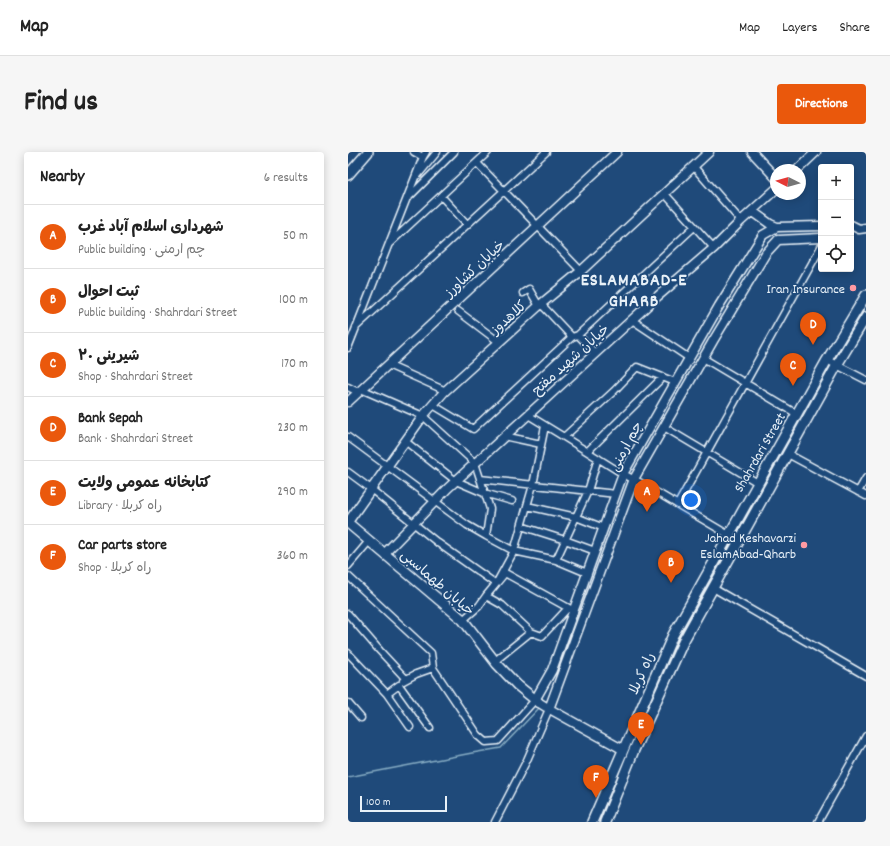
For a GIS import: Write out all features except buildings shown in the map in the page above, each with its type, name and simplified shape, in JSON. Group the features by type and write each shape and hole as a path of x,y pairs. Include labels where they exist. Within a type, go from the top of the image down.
{"main road":[{"path":"348,174 368,152"},
{"name":"Shahrdari Street","path":"679,623 866,295"},
{"name":"Shahrdari Street","path":"690,629 837,365 866,317"},
{"name":"خیابان طهماسبی","path":"348,522 463,620 495,661 517,685 537,701"},
{"path":"679,623 690,629"},
{"name":"راه کربلا","path":"592,822 622,749 679,623"},
{"name":"راه کربلا","path":"605,822 634,750 690,629"},
{"path":"667,648 678,653"}],"street":[{"path":"356,327 424,155 414,152"},
{"path":"414,179 437,152"},
{"path":"407,199 454,152"},
{"path":"388,246 488,152"},
{"path":"348,348 350,334 356,327 546,152"},
{"name":"خیابان کشاورز","path":"348,402 617,152"},
{"name":"کلاهدوز","path":"348,522 423,416 446,390 540,305 581,271 709,152"},
{"path":"752,152 770,172"},
{"path":"803,164 816,152"},
{"path":"477,162 581,271"},
{"path":"694,166 741,221"},
{"path":"665,194 714,248"},
{"name":"خیابان شهید مفتح","path":"385,553 435,501 475,463 658,296 714,248 770,194"},
{"path":"441,196 467,224"},
{"path":"752,211 770,224 777,227 818,226"},
{"path":"433,405 473,429 694,227"},
{"path":"777,227 778,240 818,238"},
{"name":"چم ارمنی","path":"537,701 552,670 571,610 587,574 623,474 719,306 763,236 777,227"},
{"name":"چم ارمنی","path":"548,708 634,479 703,358 766,253 778,240"},
{"path":"678,504 818,253"},
{"path":"524,293 529,289 540,305 595,353"},
{"path":"458,311 499,342"},
{"path":"632,320 689,358"},
{"path":"703,358 797,414"},
{"path":"828,360 866,380"},
{"path":"388,365 446,390"},
{"path":"564,437 614,391 637,367 675,382"},
{"path":"588,451 663,377"},
{"path":"348,387 360,390 423,416 475,463 490,509 486,536"},
{"path":"528,415 623,474 729,534"},
{"path":"496,584 514,551 533,485 545,426"},
{"path":"664,427 758,483"},
{"path":"504,436 541,444"},
{"path":"348,438 467,525 486,536 514,551 556,560 587,574"},
{"path":"405,441 456,481 484,493 512,501"},
{"path":"788,454 866,496"},
{"path":"556,560 588,491 598,458"},
{"path":"348,472 372,489 438,543 496,584"},
{"path":"858,492 866,478"},
{"path":"480,479 616,494"},
{"path":"527,506 576,517 604,528"},
{"path":"521,526 595,551"},
{"path":"348,566 370,540"},
{"path":"463,620 479,606 486,596 504,573 571,610 542,636 531,632 502,606 486,596"},
{"path":"348,576 431,653 433,668 478,735 486,742 498,741 537,701 622,749"},
{"path":"713,588 866,676"},
{"path":"348,614 406,679"},
{"path":"495,661 531,632"},
{"path":"348,653 387,694 410,727"},
{"path":"387,694 406,679 433,668"},
{"path":"400,685 430,728"},
{"path":"348,703 361,718"},
{"path":"495,822 527,760 548,708"},
{"path":"818,822 866,736"}],"waterway":[{"path":"348,777 501,748 540,707"}],"place":[{"name":"Iran Insurance","path":"853,288"},
{"name":"Bank Sepah","path":"813,345"},
{"name":"شیرینی ۲۰","path":"793,386"},
{"name":"شهرداری اسلام آباد غرب","path":"647,512"},
{"name":"Jahad Keshavarzi EslamAbad-Qharb","path":"804,545"},
{"name":"ثبت احوال","path":"671,583"},
{"name":"کتابخانه عمومی ولایت","path":"641,745"},
{"name":"Car parts store","path":"596,798"}],"district":[{"name":"ESLAMABAD-E GHARB","path":"634,289"}]}
